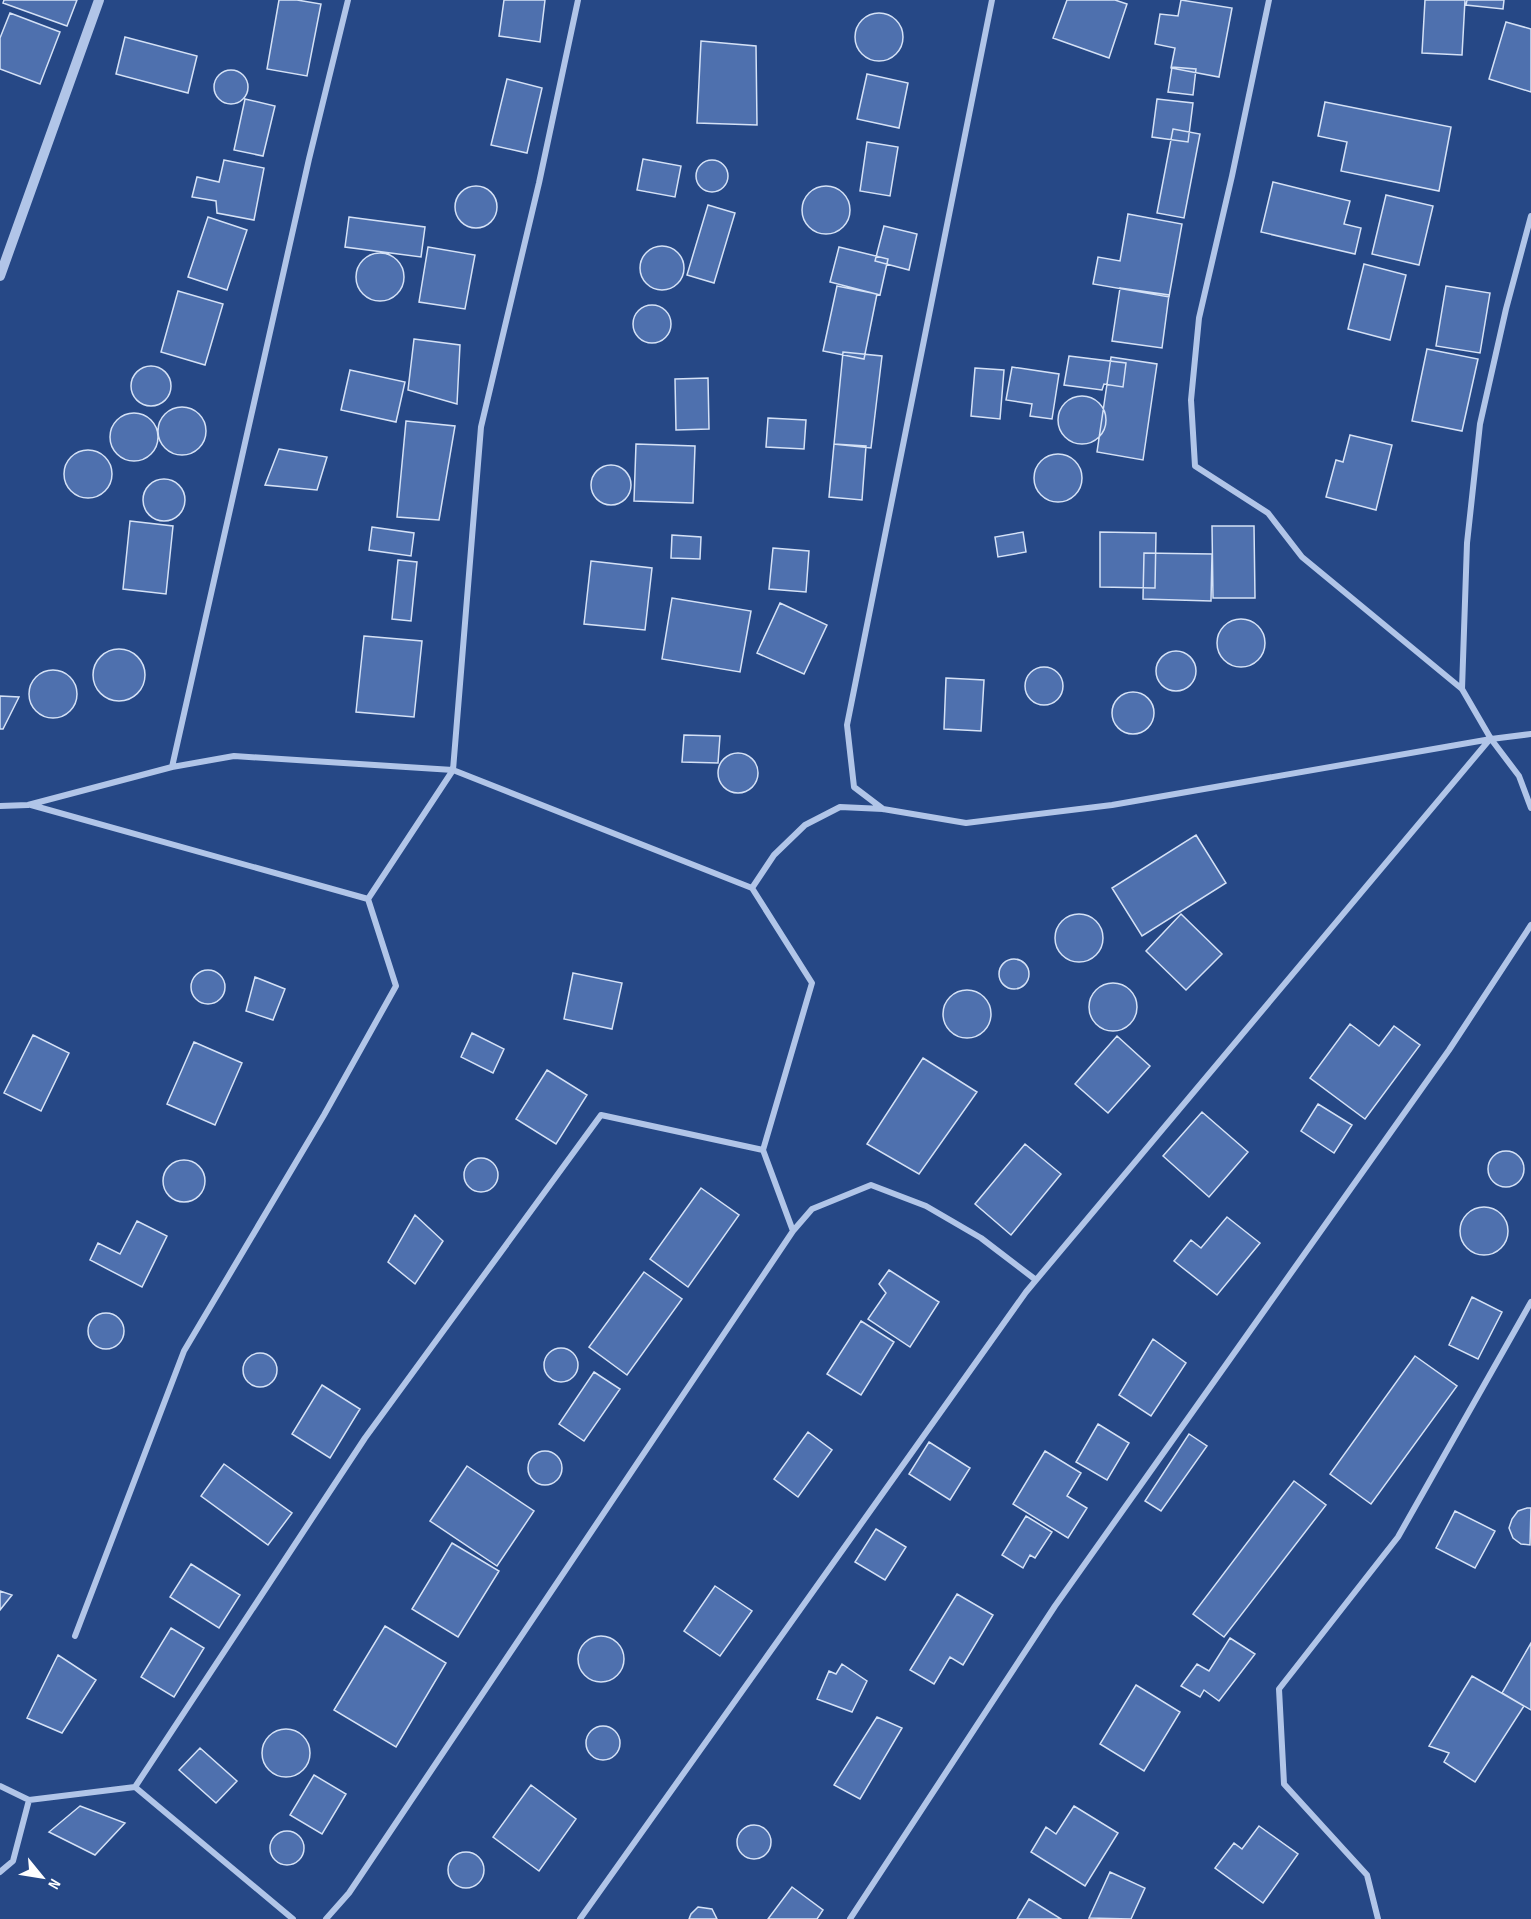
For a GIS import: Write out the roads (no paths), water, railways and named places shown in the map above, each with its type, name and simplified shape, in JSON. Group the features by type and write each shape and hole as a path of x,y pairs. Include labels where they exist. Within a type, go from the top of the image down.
{"street":[{"path":"0,276 99,0"},
{"path":"172,767 307,170 348,0"},
{"path":"368,899 453,770 481,427 539,183 578,0"},
{"path":"884,809 854,787 847,725 992,0"},
{"path":"1269,0 1199,318 1191,400 1195,465 1268,513 1302,557 1462,689 1491,739 1519,777 1531,808"},
{"path":"1462,689 1467,543 1480,424 1506,309 1531,216"},
{"path":"752,888 774,855 804,825 840,807 884,809 966,823 1112,805 1531,734"},
{"path":"580,1919 1036,1280 1491,739"},
{"path":"0,806 28,804 172,767 234,756 453,770 752,888 812,983 763,1150 793,1231"},
{"path":"28,804 368,899"},
{"path":"75,1636 184,1351 318,1125 396,986 368,899"},
{"path":"850,1919 1055,1606 1449,1050 1531,925"},
{"path":"135,1787 365,1438 601,1115 763,1150"},
{"path":"326,1919 349,1893 793,1231 812,1209 871,1185 926,1206 981,1238 1036,1280"},
{"path":"1378,1919 1367,1875 1284,1784 1279,1689 1398,1537 1531,1302"},
{"path":"0,1786 29,1800 135,1787 293,1919"},
{"path":"0,1872 13,1861 29,1800"}]}
